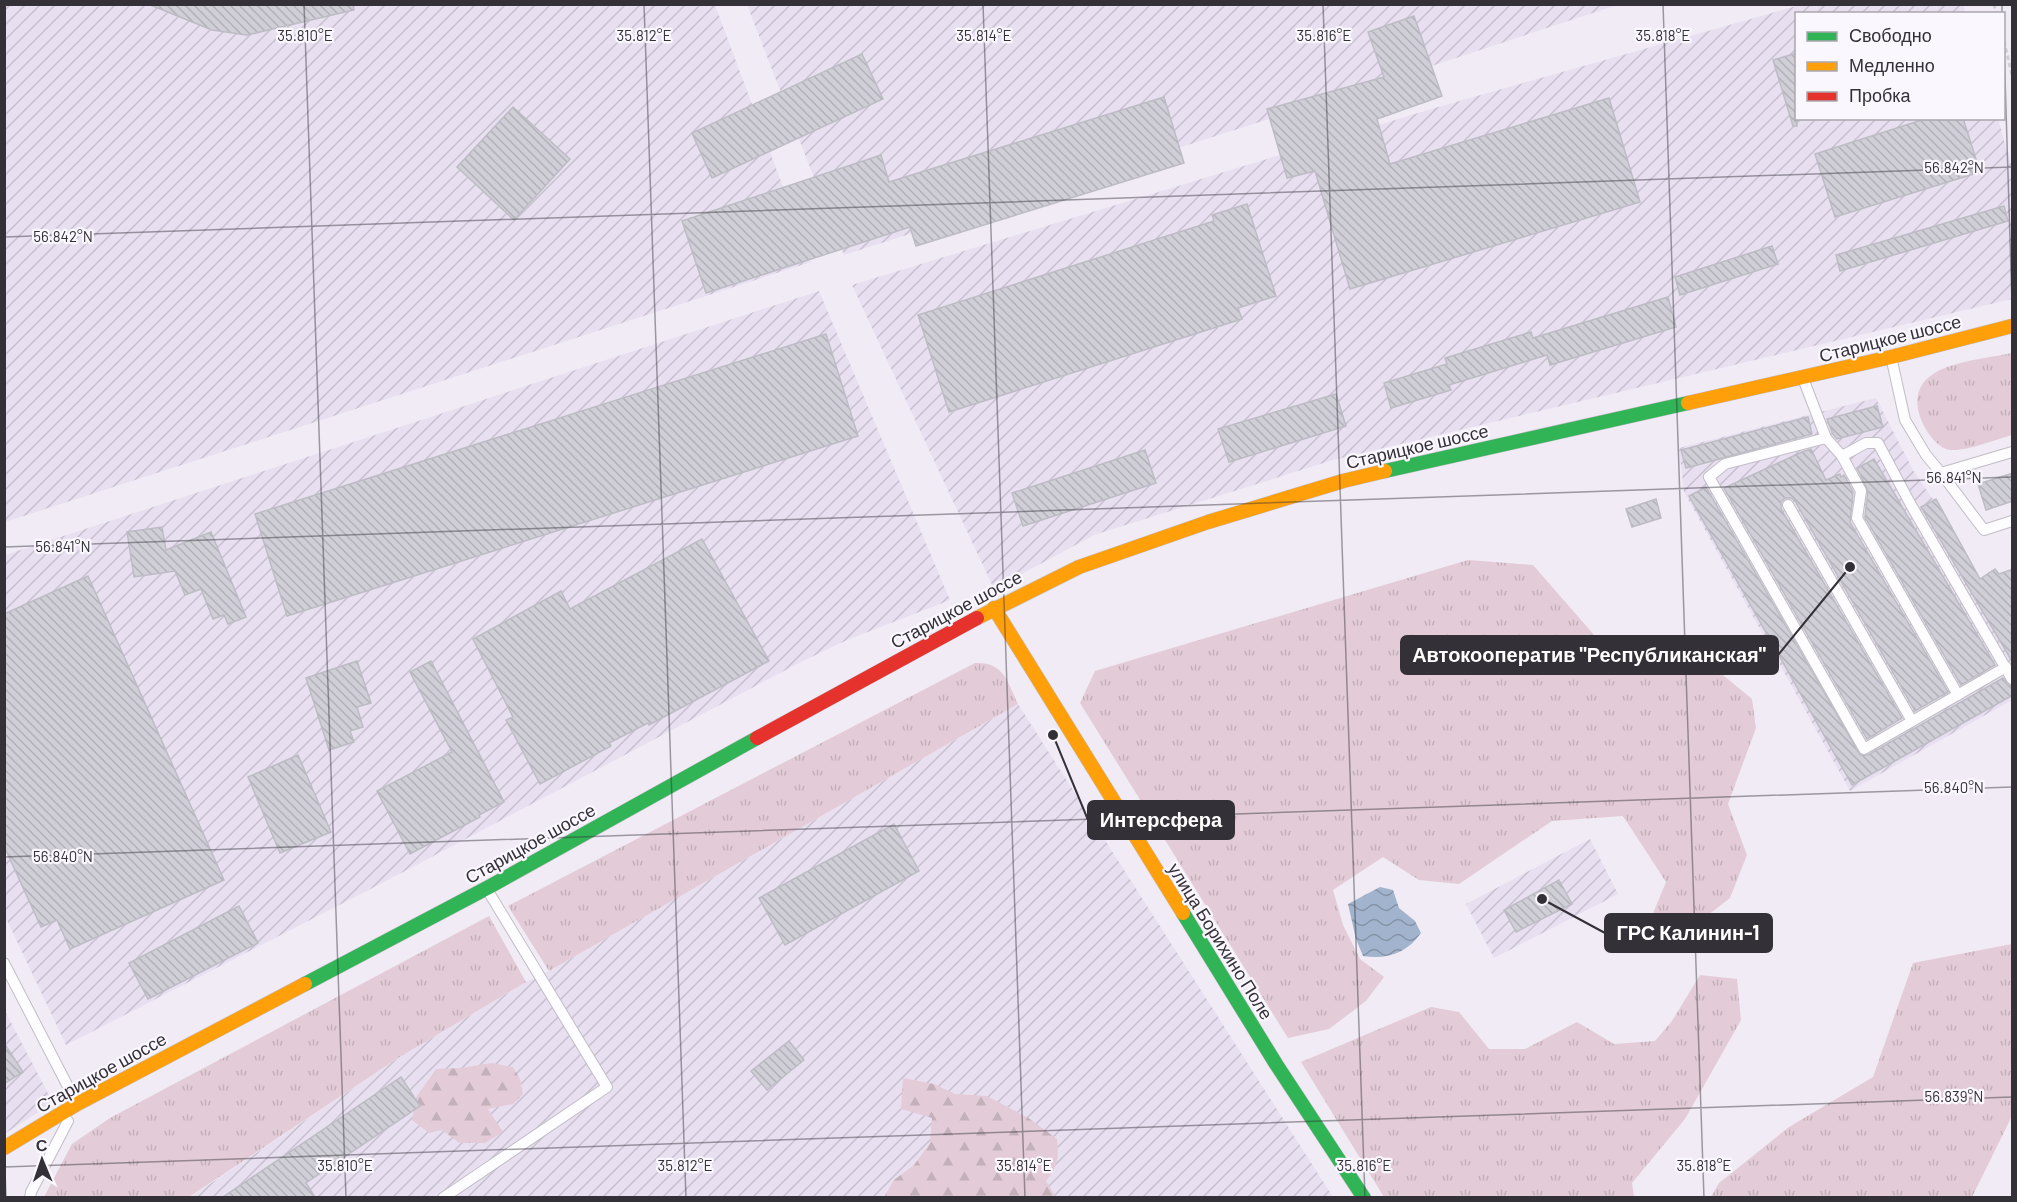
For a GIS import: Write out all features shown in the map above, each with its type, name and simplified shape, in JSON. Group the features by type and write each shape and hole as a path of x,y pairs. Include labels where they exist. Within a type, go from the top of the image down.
{"main road":[{"name":"Старицкое шоссе","path":"4,1148 77,1104 487,888 994,608 1079,567 1208,522 1343,481 1803,378 2013,326"},
{"name":"улица Борихино Поле","path":"994,608 1276,1064 1364,1197"}],"lane":[{"path":"1891,357 1905,420 1926,455 1984,530 2013,521"},
{"path":"1803,378 1826,438 1842,456 1861,491 1857,518 1958,695"},
{"path":"1826,438 1725,464 1709,477 1864,749 2006,667"},
{"path":"1842,456 1866,442 1878,443 1911,505 2013,679"},
{"path":"1941,473 2013,452"},
{"path":"1788,505 1912,721"},
{"path":"443,1197 607,1087 487,888"},
{"path":"4,963 77,1104 30,1197"}],"path":[{"path":"2005,45 2013,75"}],"shaded area":[{"path":"4,5 715,5 811,262 5,522"},
{"path":"747,5 1617,5 844,255"},
{"path":"1800,5 1963,5 1966,12 1795,12 1795,120 1998,120 2012,168 2012,299 1333,460 1094,535 994,589 852,285 1438,107"},
{"path":"819,291 950,600 847,640 799,663 386,881 66,1045 5,916 5,555"},
{"path":"1876,398 1913,470 1932,498 1936,499 2012,636 2012,700 1850,791 1684,492 1679,448"},
{"path":"1018,704 1333,1197 189,1198 398,1058 526,982"},
{"path":"1590,839 1618,894 1494,958 1466,904"},
{"path":"4,1009 53,1103 4,1134"}],"green space":[{"path":"2012,353 2012,435 1960,449 1952,450 1940,446 1932,438 1919,414 1918,396 1925,381 1933,374 1950,366"},
{"path":"1468,560 1533,565 1616,660 1712,666 1752,699 1756,728 1728,804 1747,855 1730,898 1663,950 1647,928 1666,882 1623,816 1552,821 1459,884 1419,880 1383,857 1333,890 1343,925 1360,959 1384,977 1366,1001 1329,1029 1288,1038 1080,703 1095,671"},
{"path":"975,663 998,669 1007,681 1018,704 549,971 508,906"},
{"path":"489,916 526,982 398,1058 189,1197 44,1197 72,1144 110,1118"},
{"path":"2012,944 2012,1116 1972,1197 1711,1197 1719,1183 1789,1127 1873,1077 1913,963"},
{"path":"1700,975 1737,979 1741,1020 1685,1119 1632,1183 1634,1197 1384,1197 1301,1062 1431,1007 1459,1012 1489,1049 1525,1049 1577,1022 1614,1044 1655,1041 1672,1021"},
{"path":"491,1063 513,1067 520,1079 523,1094 513,1104 488,1109 503,1132 485,1143 459,1143 442,1130 429,1133 412,1120 417,1096 436,1069"},
{"path":"903,1078 934,1084 955,1094 987,1096 1030,1119 1057,1139 1057,1162 1046,1181 1056,1197 884,1197 894,1180 914,1165 930,1143 932,1118 901,1109"}],"water":[{"path":"1380,887 1393,890 1399,908 1415,921 1421,933 1409,946 1396,954 1380,957 1363,956 1356,939 1348,904"}],"building":[{"path":"148,4 353,4 354,10 247,35 212,30"},
{"path":"1414,16 1442,96 1377,119 1390,164 1609,98 1640,202 1350,289 1315,171 1287,178 1267,109 1384,77 1368,32"},
{"path":"862,54 883,99 712,178 692,133"},
{"path":"1795,54 1795,120 1797,120 1797,126 1793,126 1773,60"},
{"path":"1164,97 1184,163 916,246 910,227 706,293 682,221 881,155 889,182"},
{"path":"513,107 570,159 514,220 457,167"},
{"path":"1922,120 1964,120 1980,172 1835,217 1815,154"},
{"path":"1247,204 1276,296 1238,308 1242,319 949,412 918,315 1214,221 1212,215"},
{"path":"2004,206 2008,221 1840,271 1836,255"},
{"path":"1772,246 1778,264 1680,295 1675,277"},
{"path":"1668,297 1676,327 1550,365 1547,355 1449,385 1451,390 1391,408 1384,383 1447,364 1445,358 1531,332 1533,338"},
{"path":"826,334 858,436 287,616 255,514"},
{"path":"1336,394 1346,426 1229,462 1218,429"},
{"path":"1877,406 1883,427 1837,439 1833,434 1827,419"},
{"path":"1808,417 1812,434 1686,468 1681,450"},
{"path":"1811,449 1826,480 1840,474 1841,477 1844,475 1853,492 1850,522 1948,692 1915,711 1795,501 1785,498 1781,502 1781,509 1902,718 1867,739 1724,488"},
{"path":"1145,450 1156,483 1023,526 1012,493"},
{"path":"1874,459 1995,665 1961,685 1865,517 1868,491 1857,468"},
{"path":"2013,473 2013,501 1986,510 1978,484"},
{"path":"1706,487 1860,755 1868,755 2003,678 2008,685 2013,686 2013,695 1852,785 1689,496"},
{"path":"1656,499 1661,518 1632,527 1626,509"},
{"path":"1936,499 1980,579 1995,569 1999,574 2013,569 2013,663 1921,507"},
{"path":"162,527 166,550 211,532 246,617 228,624 224,615 213,619 201,589 185,595 175,571 134,577 127,532"},
{"path":"702,539 769,661 649,725 648,723 609,743 611,746 540,784 506,720 513,717 473,639 561,591 570,609"},
{"path":"88,576 224,880 70,949 57,920 41,927 4,846 4,614"},
{"path":"357,661 371,703 357,707 363,727 350,731 354,742 329,750 306,678"},
{"path":"431,661 504,802 410,854 377,791 452,752 410,672"},
{"path":"298,755 331,832 280,853 248,777"},
{"path":"894,824 919,871 785,945 759,898"},
{"path":"1559,880 1572,904 1516,932 1504,910"},
{"path":"239,906 258,943 148,999 129,963"},
{"path":"789,1041 804,1060 767,1090 751,1071"},
{"path":"4,1043 23,1072 4,1084"},
{"path":"401,1077 420,1106 306,1183 315,1197 223,1197"}],"traffic: fast":[{"path":"1385,471 1688,403"},
{"path":"305,984 487,888 757,738"},
{"path":"1183,913 1276,1064 1364,1198"}],"traffic: slow":[{"path":"1688,403 1891,357 2012,326"},
{"path":"977,618 1079,567 1208,522 1343,481 1385,471"},
{"path":"994,608 1183,913"},
{"path":"4,1148 77,1104 305,984"}],"traffic: jam":[{"path":"757,738 977,618"}],"place":[{"name":"Автокооператив \"Республиканская\"","path":"1850,567"},
{"name":"Интерсфера","path":"1053,735"},
{"name":"ГРС Калинин-1","path":"1542,899"}]}
